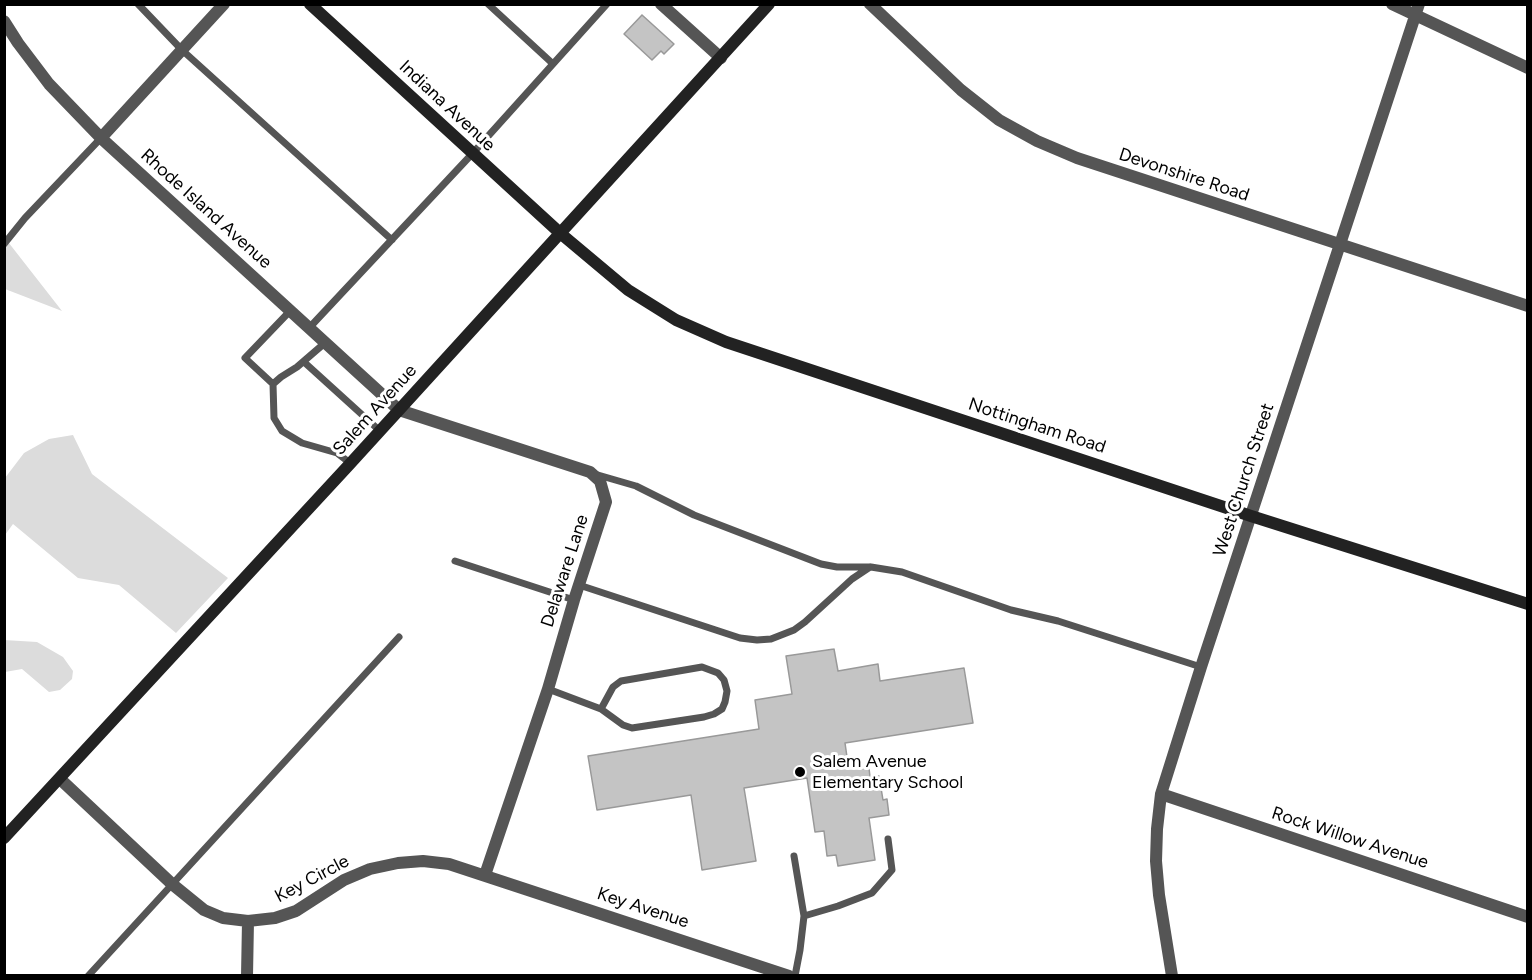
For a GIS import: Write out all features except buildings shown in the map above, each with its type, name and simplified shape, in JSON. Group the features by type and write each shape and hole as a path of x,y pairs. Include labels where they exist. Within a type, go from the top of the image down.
{"main road":[{"name":"Indiana Avenue","path":"310,4 560,233"},
{"name":"Salem Avenue","path":"4,838 380,431 769,4"},
{"name":"Nottingham Road","path":"560,233 628,290 676,320 726,342 1251,516 1527,604"}],"street":[{"path":"100,138 224,4"},
{"path":"662,4 721,58"},
{"name":"Devonshire Road","path":"870,4 961,90 999,120 1037,141 1077,158 1527,306"},
{"path":"1392,4 1417,10 1527,68"},
{"name":"West Church Street","path":"1172,975 1156,861 1161,794 1417,10"},
{"name":"Rhode Island Avenue","path":"4,21 49,84 100,138 399,410"},
{"path":"399,410 590,472"},
{"name":"Delaware Lane","path":"485,875 548,689 606,501 600,481 590,472"},
{"name":"Key Circle","path":"60,779 172,884 204,910 223,918 248,921 275,918 296,911 344,880 370,869 398,863 423,861 449,864 485,875"},
{"name":"Rock Willow Avenue","path":"1161,794 1527,917"},
{"name":"Key Avenue","path":"485,875 789,975"},
{"path":"247,975 248,921"}],"lane":[{"path":"138,4 182,50 392,240"},
{"path":"488,4 552,63"},
{"path":"310,327 472,154 607,4"},
{"path":"4,244 25,218 100,138"},
{"path":"291,310 245,358 273,384 274,418 282,431 302,443 337,453 350,463"},
{"path":"273,384 304,362 326,342"},
{"path":"304,362 380,431"},
{"path":"590,472 636,486 694,515 821,564 837,567 871,567 902,572 1011,610 1058,621 1201,667"},
{"path":"455,561 574,600"},
{"path":"579,585 740,638 757,640 771,639 794,630 852,579 871,567"},
{"path":"88,975 399,638"},
{"path":"548,689 601,709 623,725 632,728 714,714 722,709 727,691 724,680 718,673 702,667 621,681 613,687 601,709"},
{"path":"804,916 873,893 892,870 888,839"},
{"path":"794,855 804,916 795,975"}],"shaded area":[{"path":"5,238 62,311 5,289"},
{"path":"73,435 92,474 228,578 176,633 119,585 78,578 13,524 5,535 5,478 24,453 49,439"},
{"path":"4,640 37,642 63,657 73,671 72,679 60,690 49,692 22,669 5,672"}],"place":[{"name":"Salem Avenue Elementary School","path":"800,772"}]}
